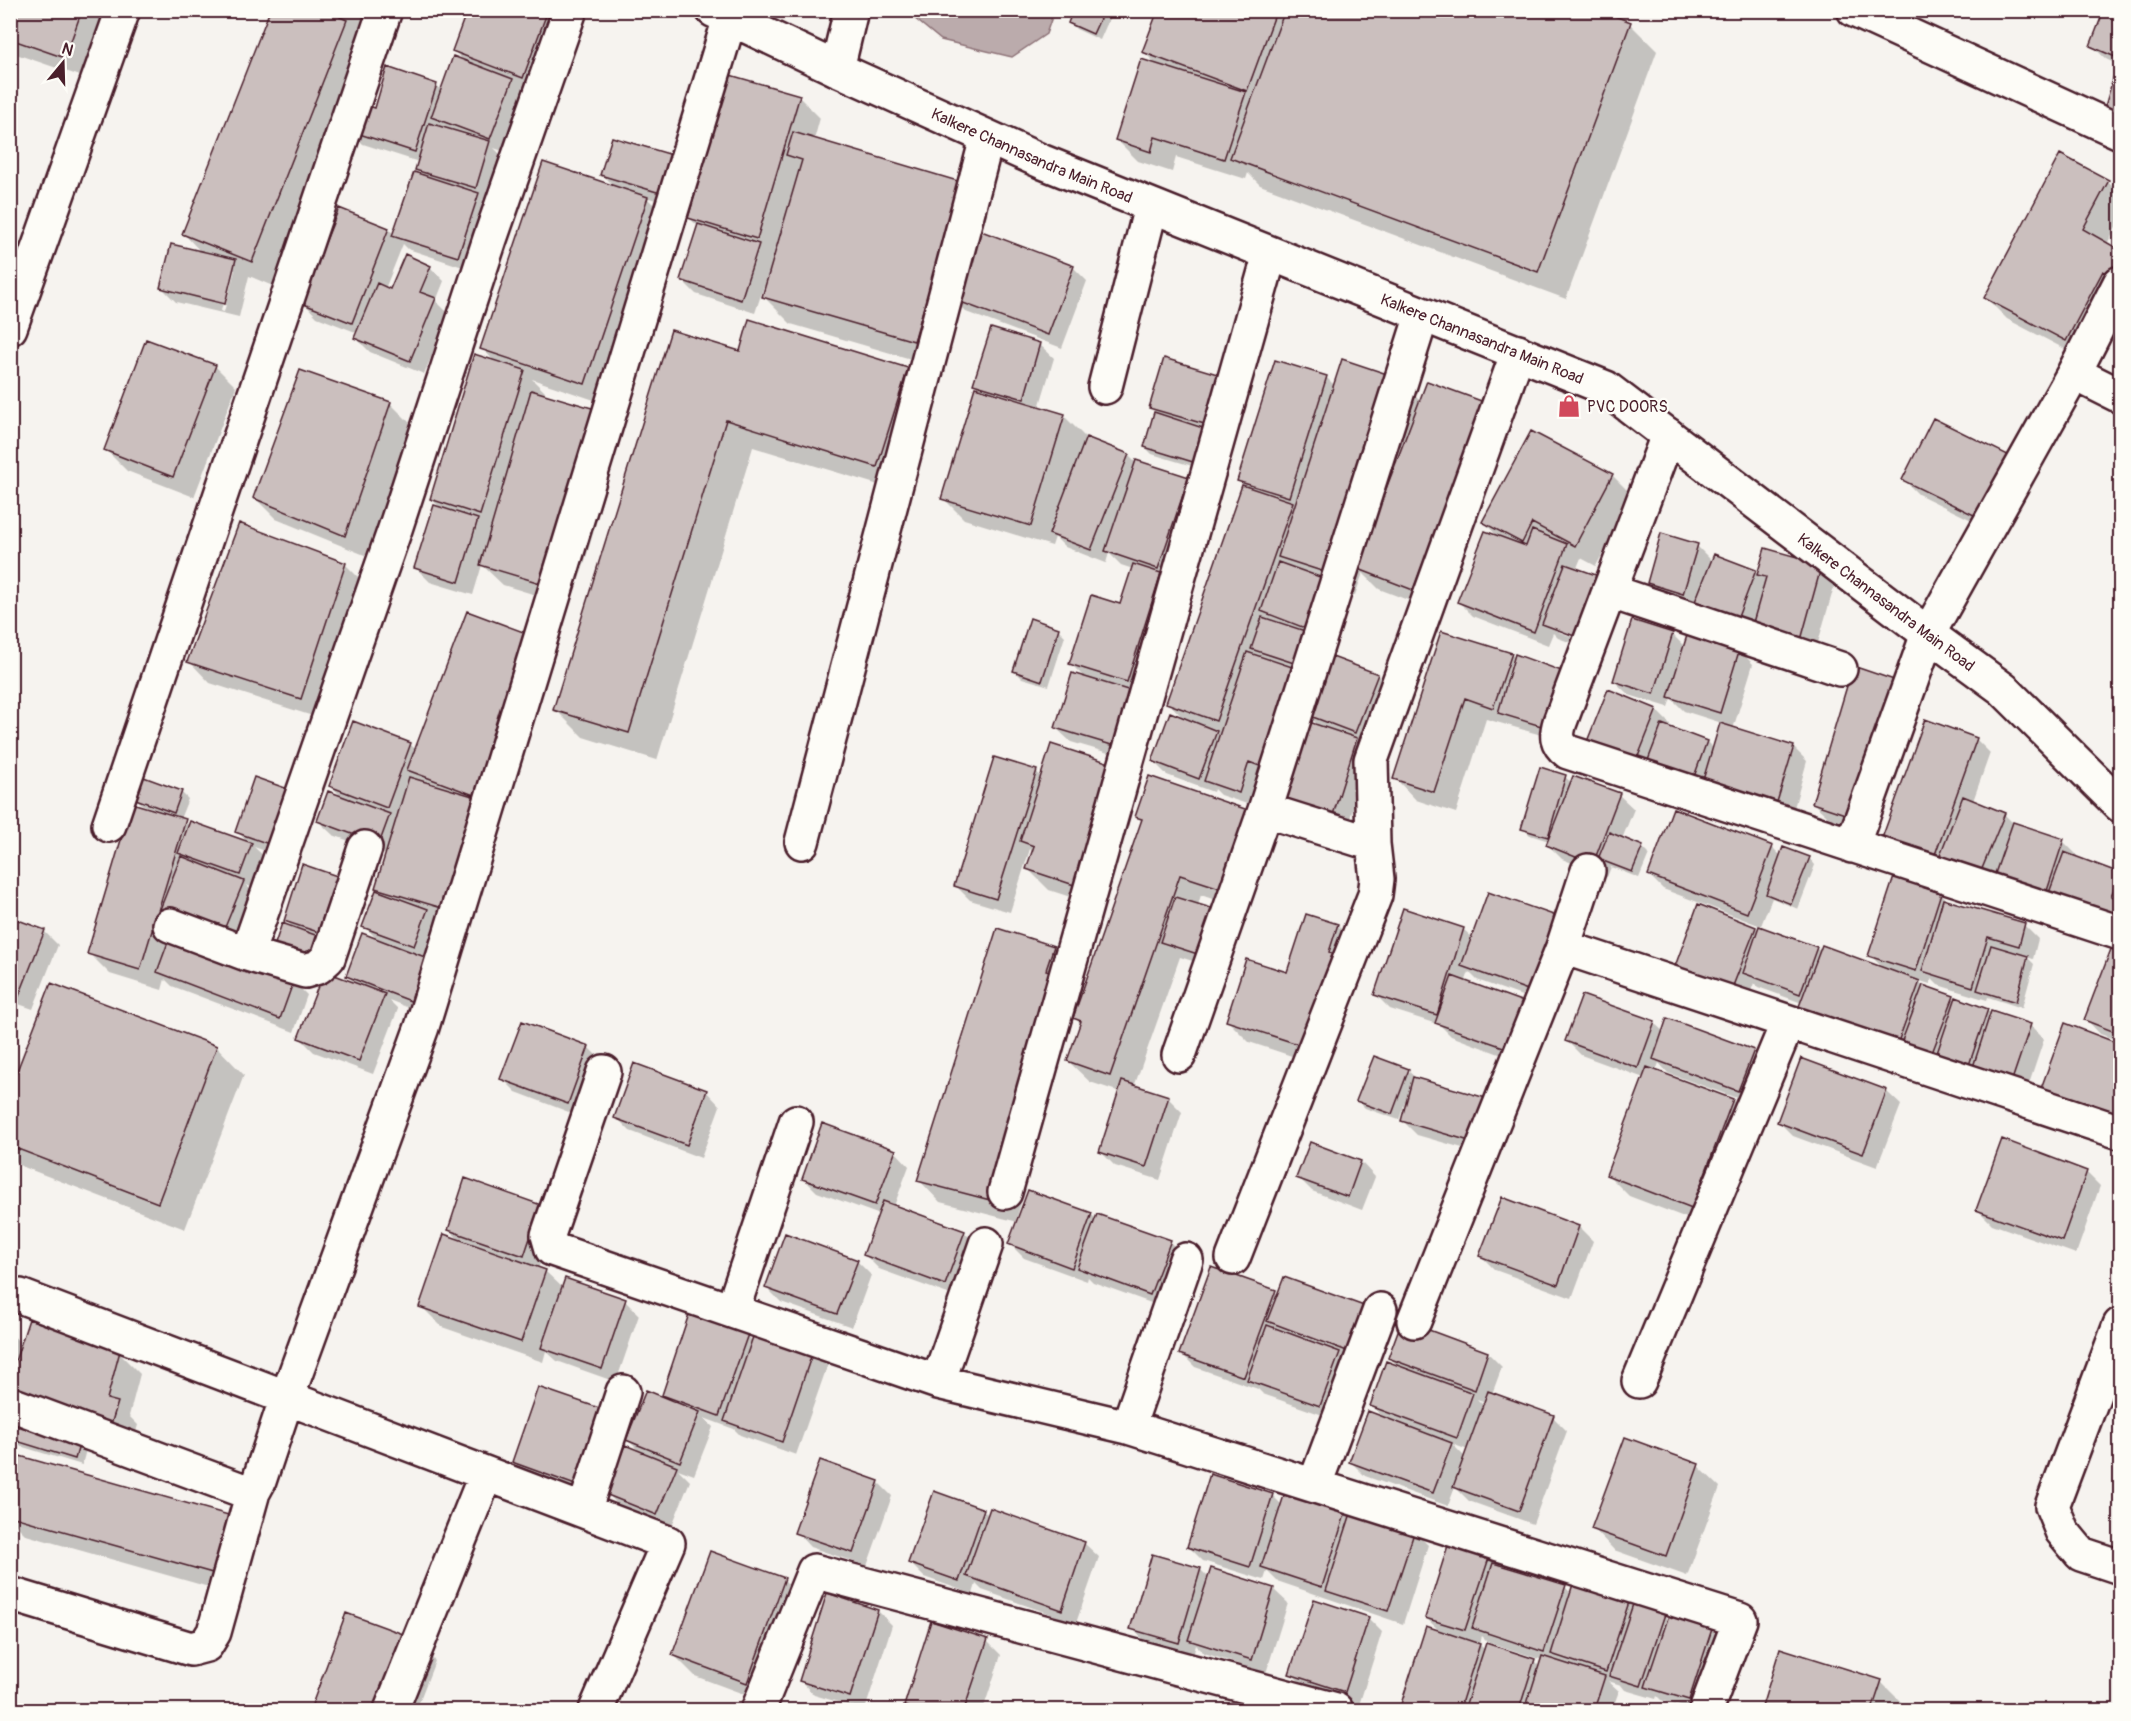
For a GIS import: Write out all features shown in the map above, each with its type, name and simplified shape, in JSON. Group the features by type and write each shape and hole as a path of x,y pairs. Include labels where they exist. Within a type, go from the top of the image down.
{"street":[{"path":"10,328 123,10"},
{"path":"109,825 385,10"},
{"path":"247,954 395,529 490,239 570,10"},
{"path":"837,69 851,10"},
{"path":"1854,10 2121,132"},
{"path":"10,1594 191,1649 206,1645 214,1632 253,1492 259,1481 287,1397 422,1027 722,14"},
{"name":"Kalkere Channasandra Main Road","path":"722,14 987,138 1151,207 1606,388 2003,689 2121,805"},
{"path":"802,842 987,138"},
{"path":"1105,387 1151,207"},
{"path":"1005,1191 1270,254"},
{"path":"1852,846 1928,634 2074,373 2121,283"},
{"path":"1179,1055 1265,810 1422,315"},
{"path":"1233,1258 1375,895 1377,879 1373,844 1371,760 1518,352"},
{"path":"2074,373 2121,396"},
{"path":"1668,435 1560,722 1557,738 1561,747 1568,752 2121,933"},
{"path":"1609,591 1840,669"},
{"path":"1265,810 1373,844"},
{"path":"170,925 247,954 305,971 318,967 328,958 365,848"},
{"path":"1414,1321 1563,947 1588,871"},
{"path":"1563,947 2121,1132"},
{"path":"1639,1381 1788,1022"},
{"path":"604,1072 548,1235 552,1249 938,1382 1128,1426 1740,1620 1707,1710"},
{"path":"732,1311 796,1122"},
{"path":"938,1382 986,1244"},
{"path":"1128,1426 1186,1260"},
{"path":"20,1296 668,1543 596,1710"},
{"path":"1315,1484 1380,1310"},
{"path":"2121,1324 2052,1506 2062,1531 2081,1554 2121,1567"},
{"path":"584,1511 624,1392"},
{"path":"11,1404 239,1489 253,1492"},
{"path":"391,1710 486,1474"},
{"path":"758,1710 814,1571 1336,1710"}],"shaded area":[{"path":"909,10 1054,11 1046,34 1012,57 941,40 908,13"}],"building":[{"path":"10,10 82,10 65,58 10,39"},
{"path":"270,10 343,10 340,17 347,20 252,262 182,234"},
{"path":"467,10 548,10 523,78 452,51"},
{"path":"1073,10 1104,10 1093,34 1068,23"},
{"path":"1158,10 1272,10 1276,12 1247,91 1142,52"},
{"path":"1285,10 1598,10 1631,22 1538,272 1230,158"},
{"path":"2104,10 2120,10 2120,59 2090,46"},
{"path":"453,56 513,79 490,139 431,117"},
{"path":"1141,59 1246,92 1224,159 1155,137 1151,152 1115,140"},
{"path":"387,67 437,84 415,152 347,130 357,102 375,108"},
{"path":"2116,68 2120,70 2120,115 2104,110"},
{"path":"730,75 800,95 757,239 688,218"},
{"path":"429,123 490,141 476,188 415,170"},
{"path":"793,132 961,182 914,341 762,297 802,160 786,155"},
{"path":"612,137 679,157 667,195 600,175"},
{"path":"2060,154 2109,180 2083,229 2120,250 2120,268 2116,277 2103,271 2066,341 1984,298"},
{"path":"543,162 648,197 585,384 480,349"},
{"path":"414,172 479,193 458,257 392,236"},
{"path":"339,208 389,228 352,323 301,303"},
{"path":"698,224 759,244 741,300 680,280"},
{"path":"976,229 1074,266 1048,335 950,298"},
{"path":"171,244 236,259 225,304 160,288"},
{"path":"405,254 431,266 420,292 436,298 410,361 354,338 377,283 390,289"},
{"path":"749,319 908,368 877,467 726,420 629,733 553,710 671,330 740,351"},
{"path":"991,328 1040,343 1024,399 973,384"},
{"path":"146,339 216,365 173,477 104,450"},
{"path":"474,354 525,370 480,515 430,499"},
{"path":"1164,358 1224,376 1208,425 1149,408"},
{"path":"1342,359 1399,378 1334,575 1278,557"},
{"path":"1275,360 1327,376 1289,497 1237,481"},
{"path":"300,370 391,402 345,536 253,498"},
{"path":"1427,381 1484,402 1413,590 1356,568"},
{"path":"975,387 1065,414 1031,526 941,499"},
{"path":"531,390 602,411 547,585 480,565"},
{"path":"1154,412 1203,428 1193,462 1144,447"},
{"path":"1933,418 2008,455 1978,517 1902,480"},
{"path":"1531,431 1613,474 1575,546 1532,523 1522,543 1482,522"},
{"path":"1086,437 1129,454 1091,550 1049,534"},
{"path":"1136,460 1189,477 1158,569 1105,551"},
{"path":"1242,485 1293,502 1216,721 1166,703"},
{"path":"434,505 478,519 459,582 414,568"},
{"path":"239,523 346,563 301,699 187,662"},
{"path":"1532,530 1567,544 1534,632 1457,602 1485,531 1526,546"},
{"path":"1661,533 1698,544 1683,594 1647,583"},
{"path":"1765,548 1822,564 1801,640 1752,626 1766,577 1757,575"},
{"path":"1714,554 1756,570 1733,630 1690,614"},
{"path":"1278,562 1331,581 1315,632 1261,611"},
{"path":"1133,564 1161,573 1127,682 1069,664 1091,595 1120,604"},
{"path":"1565,564 1610,580 1588,641 1542,624"},
{"path":"467,611 534,636 474,795 407,770"},
{"path":"1262,617 1308,632 1297,664 1251,649"},
{"path":"1030,618 1059,628 1042,681 1013,671"},
{"path":"1632,620 1673,633 1654,694 1613,681"},
{"path":"1441,631 1512,653 1493,708 1465,698 1434,792 1393,779"},
{"path":"1688,632 1740,648 1720,713 1668,697"},
{"path":"1247,652 1298,669 1265,768 1249,762 1239,793 1204,781"},
{"path":"1515,654 1567,673 1548,728 1498,713"},
{"path":"1327,655 1378,674 1355,733 1305,714"},
{"path":"1853,666 1903,683 1857,818 1812,803"},
{"path":"1072,673 1141,694 1125,749 1055,728"},
{"path":"1608,689 1657,709 1633,769 1584,749"},
{"path":"1170,712 1217,731 1199,779 1152,761"},
{"path":"1925,719 1977,738 1933,860 1881,841"},
{"path":"353,721 411,743 387,808 329,786"},
{"path":"1306,721 1357,738 1332,818 1281,803"},
{"path":"1720,723 1794,746 1774,812 1700,790"},
{"path":"1662,724 1707,741 1691,785 1645,768"},
{"path":"1051,744 1116,765 1077,886 1026,869 1034,846 1020,841"},
{"path":"994,757 1037,770 996,899 954,886"},
{"path":"1540,767 1566,775 1548,837 1521,829"},
{"path":"141,776 182,791 174,813 133,798"},
{"path":"1149,776 1248,810 1220,888 1180,875 1110,1076 1067,1061 1081,1021 1073,1018 1142,819 1135,817"},
{"path":"1573,776 1620,793 1593,864 1546,845"},
{"path":"254,777 288,789 269,844 235,832"},
{"path":"409,777 476,797 442,908 375,888"},
{"path":"328,791 390,814 379,844 317,821"},
{"path":"1963,796 2005,813 1979,876 1938,860"},
{"path":"132,803 186,819 140,970 87,954"},
{"path":"1673,808 1773,846 1747,913 1648,875"},
{"path":"190,821 252,843 240,875 178,853"},
{"path":"2013,822 2064,839 2043,903 1991,885"},
{"path":"1609,832 1643,846 1632,872 1598,859"},
{"path":"1783,847 1810,857 1791,904 1766,894"},
{"path":"2064,852 2120,873 2111,896 2120,899 2120,928 2046,901"},
{"path":"181,856 244,881 221,937 159,912"},
{"path":"302,864 337,876 318,932 284,921"},
{"path":"1894,877 1941,893 1916,971 1868,956"},
{"path":"376,890 428,909 414,946 362,927"},
{"path":"1488,892 1562,918 1536,993 1461,966"},
{"path":"1175,897 1221,911 1207,957 1160,942"},
{"path":"1943,899 2025,923 2019,946 1988,937 1973,987 1922,971"},
{"path":"1698,904 1756,927 1731,991 1674,969"},
{"path":"1403,908 1464,928 1437,1015 1374,995"},
{"path":"1306,914 1338,924 1329,952 1337,955 1307,1047 1226,1021 1246,959 1287,972"},
{"path":"10,917 45,930 19,996 10,993"},
{"path":"282,923 318,936 309,962 273,950"},
{"path":"1759,926 1817,947 1800,994 1743,973"},
{"path":"997,928 1054,946 1046,970 1060,974 994,1201 917,1181"},
{"path":"362,933 430,959 413,1002 346,976"},
{"path":"171,934 294,980 280,1019 157,972"},
{"path":"2113,944 2120,947 2120,1034 2084,1020"},
{"path":"1822,945 1920,981 1897,1045 1798,1009"},
{"path":"1991,945 2028,956 2016,1002 1977,990"},
{"path":"324,971 385,994 359,1061 298,1038"},
{"path":"1452,976 1529,1004 1512,1050 1435,1023"},
{"path":"51,983 217,1046 158,1203 10,1146 10,1089"},
{"path":"1923,985 1954,996 1930,1058 1900,1046"},
{"path":"1582,995 1655,1021 1638,1068 1565,1041"},
{"path":"1956,997 1988,1009 1968,1068 1936,1056"},
{"path":"1991,1011 2031,1024 2011,1083 1972,1070"},
{"path":"1667,1018 1754,1050 1738,1091 1653,1059"},
{"path":"522,1021 589,1046 568,1104 500,1079"},
{"path":"2065,1023 2120,1044 2120,1121 2040,1091"},
{"path":"1374,1056 1409,1069 1392,1114 1356,1101"},
{"path":"1801,1058 1887,1090 1863,1154 1777,1122"},
{"path":"634,1063 707,1090 687,1145 614,1118"},
{"path":"1647,1067 1733,1099 1692,1208 1606,1175"},
{"path":"1413,1077 1486,1098 1473,1142 1401,1121"},
{"path":"1122,1081 1169,1096 1146,1167 1099,1152"},
{"path":"822,1123 896,1150 875,1205 802,1179"},
{"path":"2002,1139 2087,1171 2062,1241 1976,1210"},
{"path":"1310,1142 1361,1161 1348,1197 1296,1178"},
{"path":"465,1178 541,1205 524,1256 448,1230"},
{"path":"1028,1190 1092,1213 1072,1268 1008,1244"},
{"path":"1502,1197 1579,1226 1558,1285 1479,1256"},
{"path":"883,1201 965,1231 945,1285 863,1255"},
{"path":"1097,1214 1171,1240 1150,1295 1077,1268"},
{"path":"785,1233 858,1260 837,1314 765,1288"},
{"path":"444,1234 546,1270 521,1342 419,1307"},
{"path":"1211,1267 1276,1290 1244,1377 1179,1354"},
{"path":"1284,1277 1364,1306 1347,1351 1267,1321"},
{"path":"565,1278 626,1299 602,1369 541,1348"},
{"path":"689,1314 748,1334 719,1416 662,1395"},
{"path":"29,1319 120,1351 107,1399 118,1402 110,1428 10,1394 10,1377"},
{"path":"1402,1320 1488,1352 1475,1390 1388,1358"},
{"path":"1267,1325 1340,1352 1320,1406 1247,1380"},
{"path":"756,1328 814,1348 782,1442 724,1421"},
{"path":"1386,1361 1473,1393 1457,1438 1370,1406"},
{"path":"538,1387 605,1410 578,1486 512,1462"},
{"path":"646,1390 700,1412 680,1462 626,1440"},
{"path":"1488,1391 1554,1415 1519,1511 1453,1487"},
{"path":"1368,1411 1452,1443 1433,1493 1349,1462"},
{"path":"10,1419 80,1442 75,1459 10,1439"},
{"path":"1625,1437 1699,1464 1666,1556 1591,1529"},
{"path":"625,1445 677,1466 657,1515 605,1494"},
{"path":"20,1456 232,1516 216,1574 10,1516 10,1489"},
{"path":"820,1460 879,1481 853,1553 794,1533"},
{"path":"1210,1474 1273,1494 1250,1567 1187,1547"},
{"path":"1287,1486 1348,1505 1322,1587 1261,1567"},
{"path":"934,1491 984,1509 959,1581 908,1563"},
{"path":"990,1508 1085,1542 1062,1610 966,1576"},
{"path":"1352,1510 1415,1530 1388,1611 1326,1591"},
{"path":"1450,1539 1491,1552 1465,1630 1425,1618"},
{"path":"710,1551 785,1578 747,1683 672,1655"},
{"path":"1152,1554 1201,1568 1179,1643 1130,1629"},
{"path":"1493,1563 1566,1585 1544,1652 1472,1628"},
{"path":"1211,1568 1274,1588 1252,1660 1188,1640"},
{"path":"1573,1584 1629,1602 1606,1672 1551,1654"},
{"path":"827,1593 878,1610 850,1697 799,1681"},
{"path":"1314,1599 1369,1617 1345,1692 1289,1674"},
{"path":"1633,1604 1665,1614 1641,1686 1609,1676"},
{"path":"346,1613 414,1638 388,1710 310,1710"},
{"path":"1669,1615 1712,1629 1689,1700 1645,1687"},
{"path":"931,1621 988,1639 964,1710 917,1710 904,1706"},
{"path":"1426,1626 1480,1644 1459,1710 1421,1710 1401,1704"},
{"path":"1486,1643 1535,1659 1519,1710 1464,1710"},
{"path":"1780,1648 1882,1680 1872,1710 1761,1710"},
{"path":"1542,1656 1605,1676 1594,1710 1525,1710"}],"place":[{"name":"PVC DOORS","path":"1569,406"}]}
